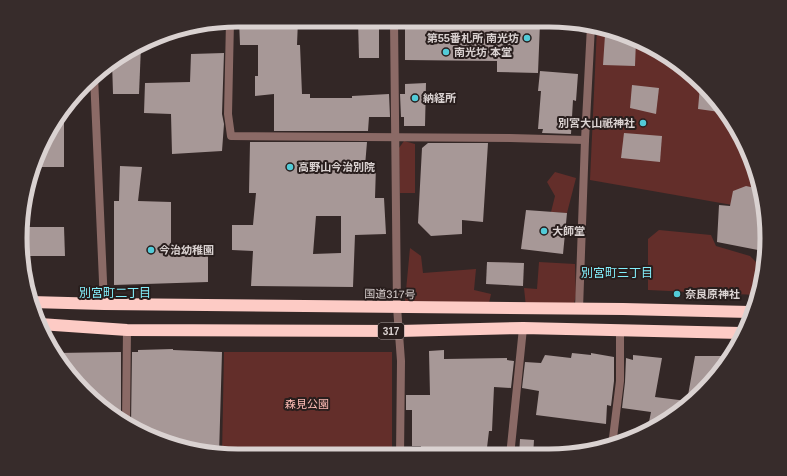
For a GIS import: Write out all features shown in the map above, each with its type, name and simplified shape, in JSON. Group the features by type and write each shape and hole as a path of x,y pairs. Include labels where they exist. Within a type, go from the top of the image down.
{"highway":[{"name":"国道317号","path":"37,302 747,312"},
{"name":"317","path":"46,324 127,330 399,331 523,328 620,329 737,333"}],"street":[{"path":"230,27 228,114 231,136 585,140"},
{"path":"394,27 397,308 401,361 400,449"},
{"path":"579,309 591,31"},
{"path":"94,84 104,304"},
{"path":"511,449 523,328"},
{"path":"613,439 620,381 620,329"},
{"path":"126,417 127,330"}],"green space":[{"path":"597,32 630,43 655,55 688,79 708,99 732,133 744,157 753,183 757,201 755,209 590,180"},
{"path":"404,141 415,144 415,193 400,193 399,148"},
{"path":"555,172 576,178 567,213 551,212 555,196 547,182"},
{"path":"659,230 711,235 716,246 750,256 758,264 752,295 648,290 648,239"},
{"path":"410,248 421,256 423,273 476,269 474,290 491,294 489,303 405,301"},
{"path":"539,262 575,264 576,295 573,308 526,307 524,288 537,289"},
{"name":"森見公園","path":"224,352 392,352 392,449 222,449"}],"building":[{"path":"239,27 298,27 297,45 300,45 302,94 310,94 310,98 352,98 352,96 389,94 390,117 369,117 368,131 274,131 274,94 255,96 255,76 258,76 258,45 240,45"},
{"path":"358,27 379,27 379,58 359,58"},
{"name":"南光坊 本堂","path":"405,27 540,27 538,73 497,72 497,61 405,60"},
{"path":"605,35 636,46 635,66 603,65"},
{"path":"141,51 139,94 113,94 112,69 132,55"},
{"path":"224,53 222,114 224,124 222,151 172,154 171,114 144,113 145,83 190,82 191,54"},
{"path":"540,71 578,74 576,101 573,100 571,134 542,133 543,129 538,129 541,91 538,91"},
{"name":"納経所","path":"426,83 425,126 404,126 404,117 401,117 400,94 405,94 405,84"},
{"path":"632,85 659,88 656,114 630,108"},
{"path":"700,91 717,112 698,109"},
{"path":"64,120 64,167 39,167 55,132"},
{"path":"624,133 662,136 660,162 621,158"},
{"path":"250,142 367,142 365,166 376,166 375,198 384,198 386,234 355,235 353,287 251,286 253,251 232,250 232,225 253,225 256,193 249,193","holes":["316,216 341,216 341,253 313,254"]},
{"path":"428,143 488,143 483,222 462,220 462,234 431,236 418,223 422,148"},
{"path":"120,166 142,167 138,201 171,202 171,252 208,249 208,282 114,285 114,201 119,201"},
{"path":"746,186 754,188 760,224 760,250 717,242 719,205 730,206 733,191"},
{"name":"大師堂","path":"526,210 567,213 563,254 521,249"},
{"path":"27,227 64,227 65,256 28,256"},
{"path":"487,262 524,263 523,286 486,284"},
{"path":"173,349 222,352 219,448 197,445 170,438 131,420 132,352 138,352 138,350"},
{"path":"444,350 444,359 507,358 507,360 514,361 511,388 494,387 492,431 489,431 487,449 421,449 421,446 412,446 412,410 406,410 406,395 430,395 429,351"},
{"path":"121,352 121,413 99,397 79,377 61,353"},
{"path":"572,353 591,355 591,353 614,357 614,381 611,406 607,405 606,424 536,415 539,391 522,388 525,362 541,363 545,355 571,358"},
{"path":"633,355 662,358 655,397 683,401 649,424 651,412 622,408 626,358 633,360"},
{"path":"695,356 723,356 708,377 688,397"},
{"path":"520,439 534,440 533,449 519,449"}],"place":[{"name":"第55番札所 南光坊","path":"527,38"},
{"name":"南光坊 本堂","path":"446,52"},
{"name":"納経所","path":"415,98"},
{"name":"別宮大山祇神社","path":"643,123"},
{"name":"高野山今治別院","path":"290,167"},
{"name":"大師堂","path":"544,231"},
{"name":"今治幼稚園","path":"151,250"},
{"name":"奈良原神社","path":"677,294"}],"district":[{"name":"別宮町三丁目","path":"617,273"},
{"name":"別宮町二丁目","path":"115,293"}]}
